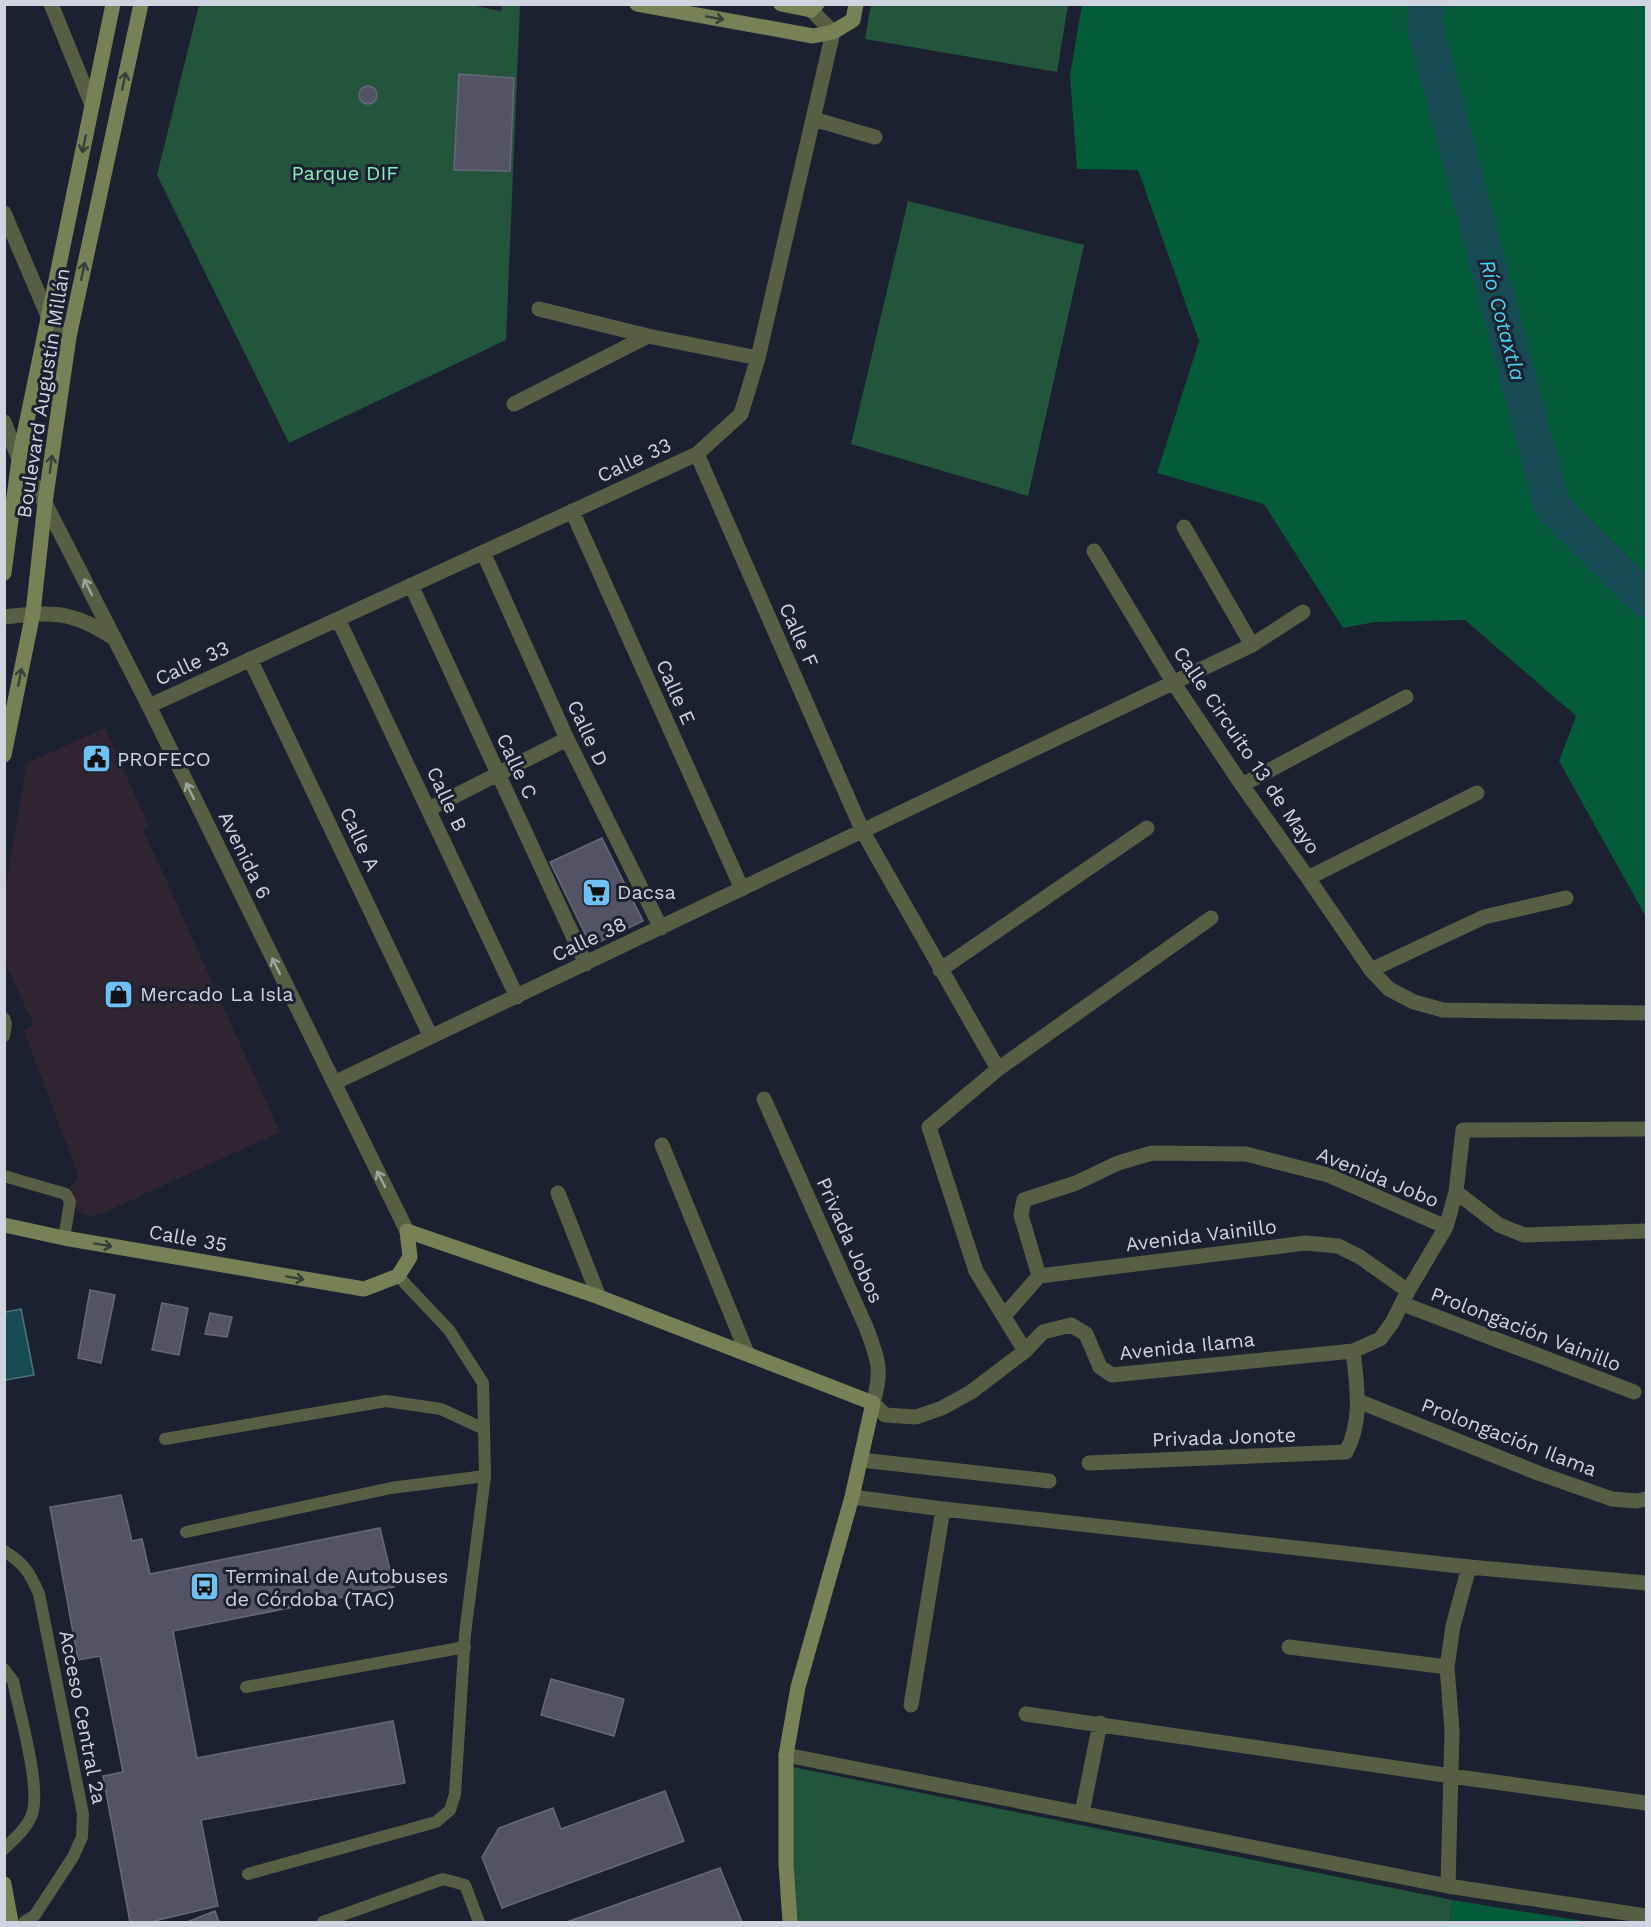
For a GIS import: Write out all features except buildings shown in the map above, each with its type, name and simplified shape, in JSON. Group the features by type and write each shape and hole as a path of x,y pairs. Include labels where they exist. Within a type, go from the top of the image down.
{"street":[{"path":"51,4 92,105"},
{"name":"Boulevard Augustín Millán","path":"4,573 20,459 113,4"},
{"name":"Boulevard Augustín Millán","path":"4,755 33,613 45,503 69,337 141,4"},
{"path":"636,4 813,36 834,32 853,20 856,4"},
{"path":"781,4 814,7 834,32"},
{"name":"Calle 33","path":"148,706 697,454 741,414 758,358 834,32"},
{"path":"813,119 875,136"},
{"path":"4,213 48,316 69,337"},
{"path":"539,309 648,336 758,358"},
{"path":"514,404 648,336"},
{"name":"Avenida 6","path":"4,422 20,459 115,639 407,1231 410,1257 398,1276"},
{"name":"Calle F","path":"697,454 863,832 998,1070"},
{"name":"Calle E","path":"572,511 742,889"},
{"path":"1184,527 1252,645"},
{"name":"Calle Circuito 13 de Mayo","path":"1094,550 1173,682 1242,785 1371,970 1389,989 1414,1002 1443,1010 1647,1013"},
{"name":"Calle D","path":"483,552 567,739 661,928"},
{"name":"Calle C","path":"411,585 586,964"},
{"name":"Calle 38","path":"334,1083 1252,645 1303,612"},
{"path":"4,617 33,613 60,614 93,624 115,639"},
{"name":"Calle B","path":"338,619 517,997"},
{"name":"Calle A","path":"250,659 431,1037"},
{"path":"1242,785 1406,697"},
{"path":"429,809 567,739"},
{"path":"1308,878 1477,793"},
{"path":"940,970 1147,828"},
{"path":"1371,970 1484,918 1566,898"},
{"path":"1025,1351 976,1271 930,1127 998,1070 1211,918"},
{"name":"Privada Jobos","path":"764,1099 866,1327 880,1371 873,1403"},
{"name":"Avenida Ilama","path":"873,1403 885,1415 916,1417 942,1408 971,1392 1025,1351 1043,1332 1071,1325 1086,1334 1100,1367 1112,1375 1353,1351 1380,1339 1446,1227 1456,1192 1463,1130 1647,1129"},
{"path":"662,1145 747,1353"},
{"name":"Avenida Jobo","path":"1039,1276 1021,1215 1024,1200 1076,1183 1118,1163 1152,1153 1246,1154 1328,1175 1446,1227"},
{"path":"1456,1192 1499,1225 1524,1235 1647,1231"},
{"path":"558,1193 599,1298"},
{"name":"Calle 35","path":"4,1225 64,1238 364,1290 398,1276"},
{"path":"407,1231 599,1298 873,1403 852,1497 798,1687 786,1755 786,1864 790,1923"},
{"name":"Avenida Vainillo","path":"1039,1276 1306,1243 1338,1246 1360,1257 1406,1298"},
{"path":"1004,1316 1039,1276"},
{"name":"Prolongación Vainillo","path":"1406,1298 1634,1392"},
{"path":"1353,1351 1359,1401"},
{"name":"Privada Jonote","path":"1089,1463 1346,1452 1353,1441 1359,1401"},
{"name":"Prolongación Ilama","path":"1359,1401 1538,1473 1612,1499 1637,1501 1647,1499"},
{"path":"861,1460 1049,1481"},
{"path":"852,1497 1469,1567 1647,1583"},
{"path":"911,1705 943,1509"},
{"path":"1448,1886 1452,1731 1447,1666 1453,1626 1469,1567"},
{"path":"1289,1647 1447,1666"},
{"path":"1026,1714 1647,1803"},
{"path":"1082,1813 1100,1723"},
{"path":"786,1755 1448,1886 1647,1916"},
{"path":"4,1884 11,1923"}],"lane":[{"path":"4,1018 6,1024 4,1036"},
{"path":"4,1176 66,1194 70,1202 64,1238"},
{"path":"248,1874 436,1822 450,1810 455,1794 465,1647 485,1476 483,1383 449,1330 398,1276"},
{"path":"165,1438 386,1401 441,1409 484,1430"},
{"path":"186,1532 391,1488 485,1476"},
{"name":"Acceso Central 2a","path":"4,1551 16,1558 31,1574 39,1594 83,1814 82,1837 73,1857 35,1915 24,1923"},
{"path":"246,1687 465,1647"},
{"path":"4,1669 13,1681 35,1785 36,1803 31,1819 4,1849"},
{"path":"323,1923 443,1879 465,1885 479,1923"}],"shaded area":[{"name":"Mercado La Isla","path":"105,728 149,826 143,829 280,1132 99,1215 89,1216 79,1212 72,1204 71,1187 79,1177 24,1031 34,1025 5,963 5,888 27,763"},
{"path":"21,1309 34,1375 5,1380 5,1312"}],"green space":[{"name":"Parque DIF","path":"466,4 501,11 502,5 520,5 506,340 289,443 157,175 199,5"},
{"path":"871,5 1068,5 1057,72 865,39"},
{"path":"1082,5 1646,5 1646,917 1559,761 1576,716 1465,620 1375,622 1343,628 1264,504 1157,473 1199,341 1138,170 1077,169 1070,75"},
{"path":"908,201 1084,245 1028,496 851,444"},
{"path":"793,1767 1452,1900 1450,1922 783,1922"},
{"path":"1452,1900 1589,1922 1450,1922"}],"waterway":[{"name":"Río Cotaxtla","path":"1426,4 1425,26 1552,506 1646,600"}],"place":[{"name":"PROFECO","path":"96,759"},
{"name":"Dacsa","path":"596,892"},
{"name":"Mercado La Isla","path":"119,994"},
{"name":"Terminal de Autobuses de Córdoba (TAC)","path":"204,1587"}]}
